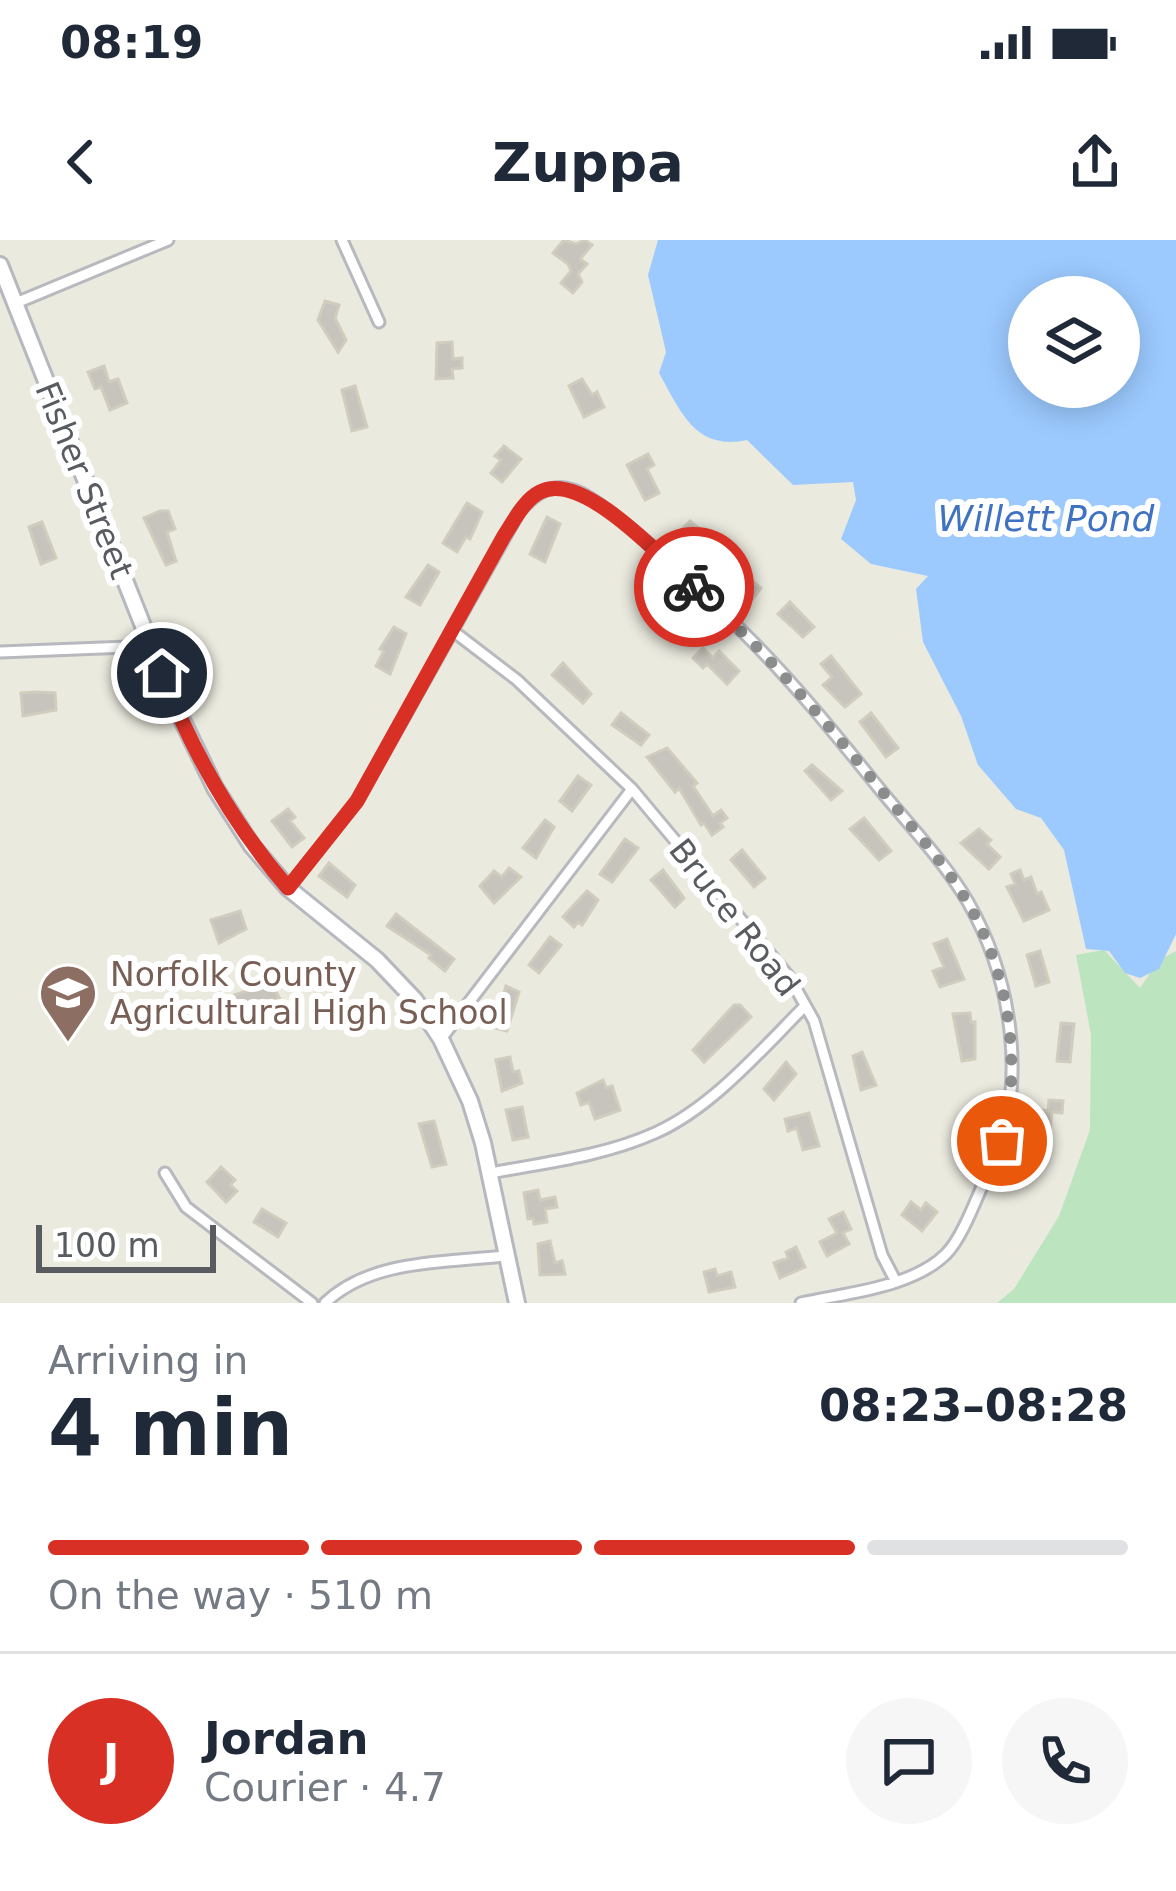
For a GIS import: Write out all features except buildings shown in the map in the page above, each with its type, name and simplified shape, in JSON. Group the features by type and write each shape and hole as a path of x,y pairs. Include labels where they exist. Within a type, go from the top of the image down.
{"main road":[{"name":"Fisher Street","path":"0,265 172,698 215,788 252,846 288,888 377,960 415,1000 441,1040 470,1101 517,1303"}],"street":[{"path":"16,303 168,240"},
{"path":"343,240 379,322"},
{"path":"288,888 357,801 504,536 530,500 559,486 592,498 722,612 796,685 960,890 978,924 1006,1010 1011,1034 1011,1109 992,1167 955,1243 926,1268 801,1303"},
{"name":"Bruce Road","path":"453,632 517,680 632,789 790,978 814,1021 882,1255 895,1280"},
{"path":"0,652 153,646"},
{"path":"441,1040 632,789"},
{"path":"490,1173 658,1132 731,1080 805,1006"},
{"path":"165,1173 186,1208 312,1303"},
{"path":"325,1303 342,1286 379,1271 504,1256"}],"green space":[{"path":"1104,950 1140,988 1159,960 1176,951 1176,1303 997,1303 1014,1289 1059,1216 1090,1130 1091,1035 1076,955"}],"water":[{"name":"Willett Pond","path":"658,240 1176,240 1176,934 1159,969 1140,978 1125,973 1109,951 1086,949 1064,850 1041,818 1016,809 978,765 961,716 923,642 916,589 928,576 871,564 841,539 856,500 853,482 793,485 747,440 714,440 702,434 683,414 659,373 666,352 648,275"}],"way so far":[{"path":"694,587 796,685 968,902 1000,988 1011,1034 1011,1109 1002,1141"}],"place":[{"name":"Norfolk County Agricultural High School","path":"68,1044"}],"route":[{"path":"162,673 215,788 252,846 288,888 357,801 504,536 540,492 559,486 592,498 694,587"}]}
